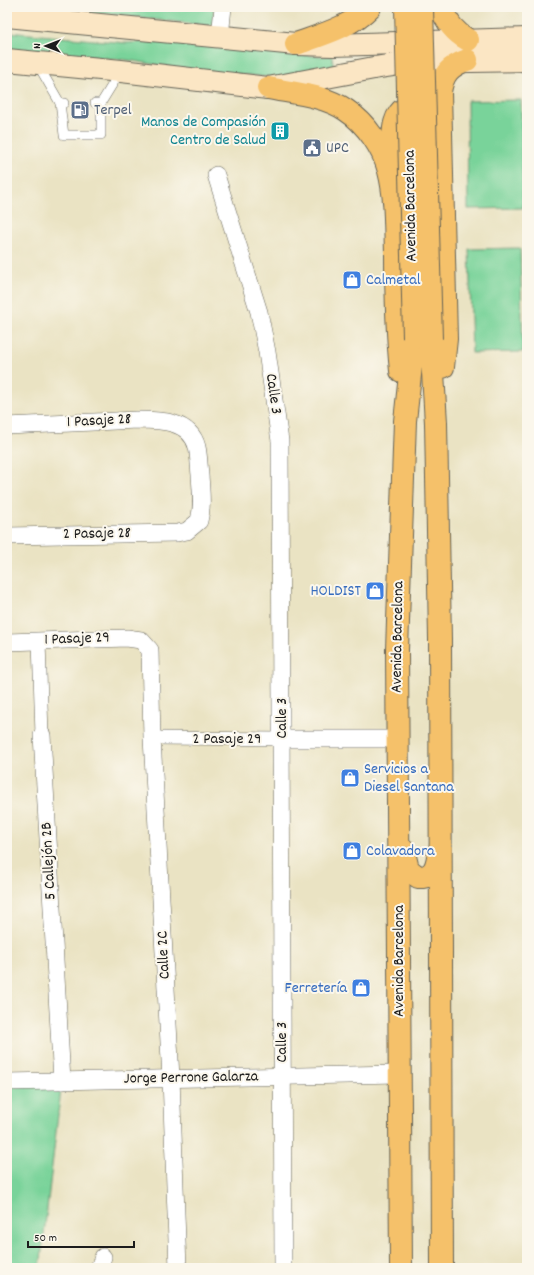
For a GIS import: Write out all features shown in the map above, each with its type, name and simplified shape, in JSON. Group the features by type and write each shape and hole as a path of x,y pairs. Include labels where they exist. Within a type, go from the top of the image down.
{"main road":[{"path":"296,44 337,29 365,12 370,7"},
{"name":"Avenida Barcelona","path":"406,7 422,338 436,423 442,832 442,1268"},
{"name":"Avenida Barcelona","path":"402,1268 399,1074 397,650 405,421 422,338 422,7"},
{"path":"441,7 444,17 452,29 472,50"},
{"path":"7,16 296,44 472,50 527,60"},
{"path":"268,88 527,40"},
{"path":"436,423 446,339 440,92 442,80 446,72 472,50"},
{"path":"7,60 121,71 268,88 319,98 345,109 357,118 369,132 384,158 389,171 394,203"},
{"path":"405,421 398,340 393,132 399,113 404,109 413,106 430,108 438,120 441,131"},
{"path":"399,828 408,869 418,877 428,876 435,870 438,864 442,832"}],"street":[{"path":"220,37 223,7"},
{"name":"Calle 3","path":"216,175 259,312 267,352 280,441 283,1268"},
{"name":"1 Pasaje 28","path":"7,426 156,420 178,425 188,431 197,447 202,500 199,521 187,531"},
{"name":"2 Pasaje 28","path":"7,536 177,533 187,531"},
{"name":"1 Pasaje 29","path":"7,642 127,638 141,640 146,644"},
{"name":"5 Callejón 2B","path":"39,641 42,735 62,1081"},
{"name":"Calle 2C","path":"146,644 151,655 152,738 171,1078 178,1268"},
{"name":"2 Pasaje 29","path":"152,738 397,739"},
{"name":"Jorge Perrone Galarza","path":"7,1082 399,1074"}],"lane":[{"path":"37,64 63,103 64,135 101,135 98,117 98,103 121,71"}],"green space":[{"path":"44,7 214,7 212,26"},
{"path":"7,32 126,43 170,41 314,56 332,56 334,70 277,78 177,68 127,60 7,49"},
{"path":"521,100 523,208 468,209 467,101"},
{"path":"520,248 523,352 472,353 469,249"},
{"path":"62,1081 40,1268 7,1268 7,1082"}],"place":[{"name":"Terpel","path":"80,110"},
{"name":"Manos de Compasión Centro de Salud","path":"280,131"},
{"name":"UPC","path":"312,148"},
{"name":"Calmetal","path":"352,280"},
{"name":"HOLDIST","path":"375,591"},
{"name":"Servicios a Diesel Santana","path":"350,778"},
{"name":"Colavadora","path":"352,851"},
{"name":"Ferretería","path":"361,988"}]}
